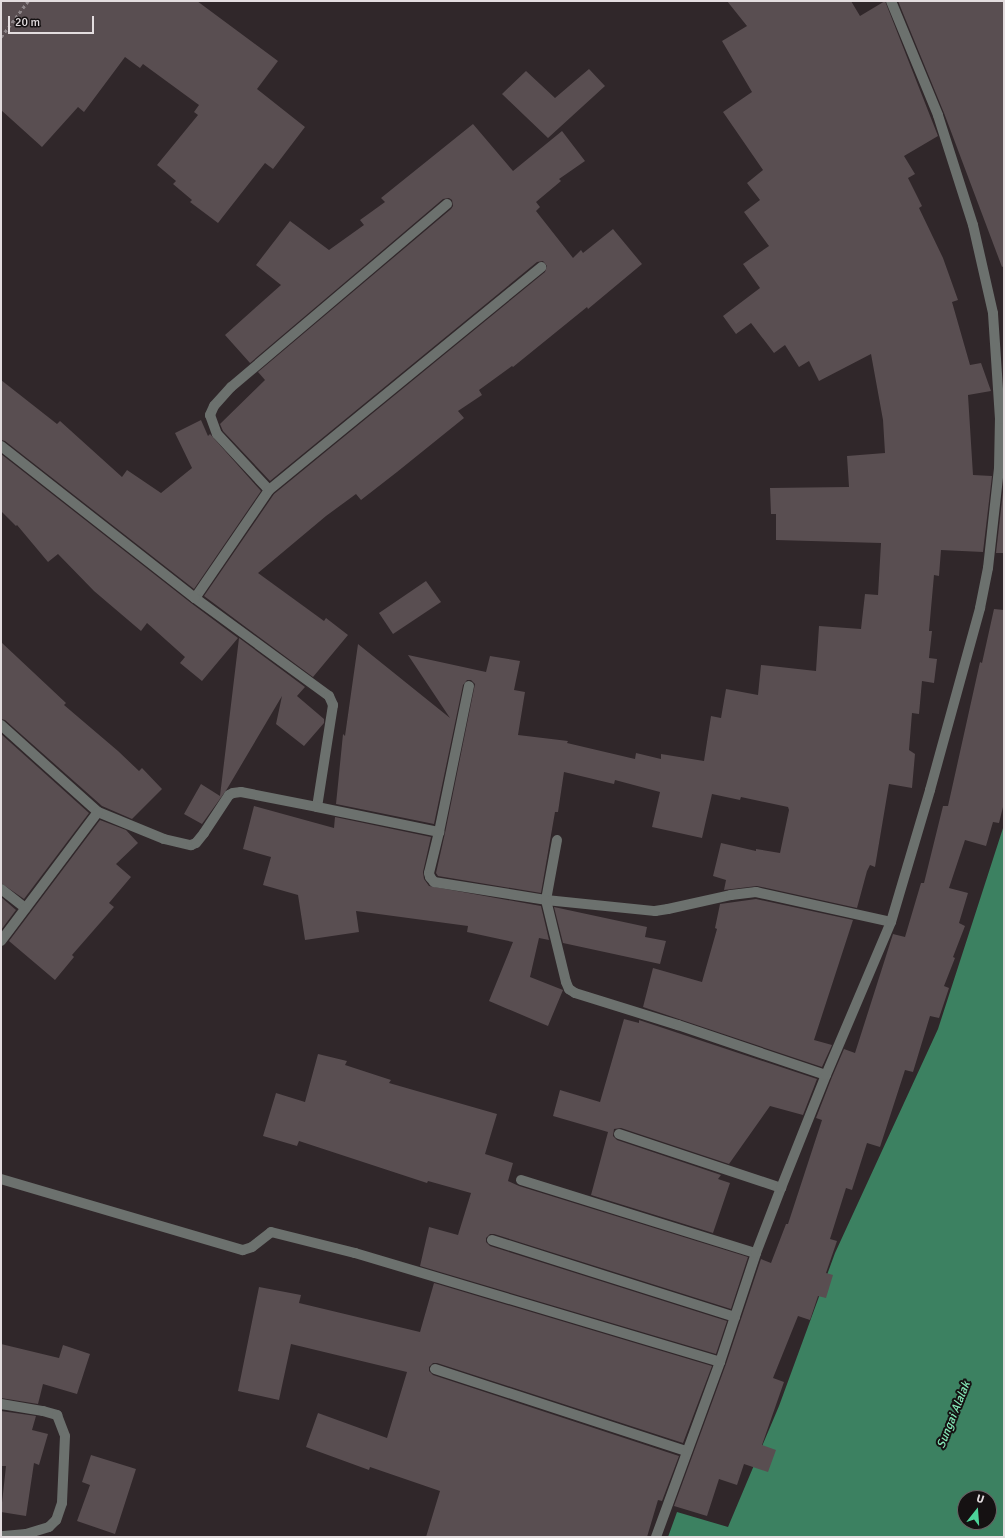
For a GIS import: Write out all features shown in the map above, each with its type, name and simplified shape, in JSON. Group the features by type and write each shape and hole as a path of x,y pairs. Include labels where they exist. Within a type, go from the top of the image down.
{"street":[{"path":"656,1537 686,1451 720,1362 780,1188 890,922 930,790 980,608 988,568 999,469 1000,419 993,313 973,225 938,115 891,1"},
{"path":"269,490 217,434 210,415 214,406 231,387 447,204"},
{"path":"195,598 269,490 541,267"},
{"path":"1,446 195,598 329,696 333,705 317,807"},
{"path":"469,686 439,832 429,873 434,882 546,900 655,911 731,894 756,892 890,922"},
{"path":"1,725 98,812 164,839 191,845 196,843 229,794 241,792 439,832"},
{"path":"1,941 24,908 98,812"},
{"path":"557,840 546,900 569,989 575,993 678,1025 826,1075"},
{"path":"1,889 24,908"},
{"path":"619,1134 780,1188"},
{"path":"1,1179 243,1250 252,1247 271,1232 355,1253 720,1362"},
{"path":"521,1180 756,1254"},
{"path":"492,1240 735,1317"},
{"path":"435,1369 686,1451"},
{"path":"1,1404 43,1411 56,1415 65,1436 62,1503 56,1520 49,1527 26,1534 1,1536"}],"path":[{"path":"1,37 28,1"}],"water":[{"name":"Sungai Alalak","path":"1004,825 1004,1537 668,1537 677,1512 728,1527 779,1406 835,1253 938,1029"}],"building":[{"path":"1,1 197,1 278,61 257,89 305,127 273,169 265,163 218,223 190,202 192,200 173,184 176,181 157,165 198,115 194,112 199,105 143,64 140,68 125,57 84,112 78,107 42,147 1,110"},
{"path":"727,1 851,1 860,16 885,1 938,136 904,156 915,174 908,178 922,206 919,208 943,258 958,300 952,302 970,365 981,363 991,391 968,395 973,475 992,476 983,552 941,550 939,576 934,575 929,631 932,631 929,658 937,659 934,683 922,681 919,714 912,713 909,750 915,754 912,788 889,784 875,867 870,865 867,871 857,908 757,886 724,890 726,880 713,876 721,843 756,851 756,849 780,853 789,810 788,807 741,797 740,800 712,794 702,838 652,827 660,792 615,780 614,784 564,772 558,812 555,812 541,893 438,876 436,873 475,684 471,680 467,680 463,685 434,824 336,804 343,734 345,736 358,644 450,718 408,655 486,672 490,656 520,661 514,690 525,692 518,735 568,741 567,743 635,759 636,753 661,759 661,754 704,761 711,716 721,718 726,689 758,695 761,665 816,671 819,626 861,629 865,594 878,595 881,543 776,540 776,514 771,514 770,488 849,487 847,456 885,453 883,420 871,354 819,381 809,361 799,367 785,345 774,353 751,323 736,334 723,316 760,288 743,264 769,246 744,212 760,200 747,183 763,170 723,112 752,92 722,41 747,26"},
{"path":"898,1 1004,1 1004,266 1002,267 944,113"},
{"path":"589,69 605,86 548,138 502,94 526,71 555,98"},
{"path":"473,124 513,171 562,131 585,161 559,179 561,181 536,202 540,207 536,211 573,258 581,250 583,253 613,229 642,264 588,309 587,307 513,367 512,366 479,390 482,395 458,411 464,418 397,472 361,500 356,494 326,516 258,573 324,621 326,618 348,635 313,677 204,596 274,494 545,272 547,266 543,261 537,262 270,481 223,431 220,424 265,380 258,372 451,209 453,206 452,200 449,198 443,199 250,363 225,335 281,285 256,265 290,221 329,250 364,225 360,220 385,202 381,198"},
{"path":"1,380 57,424 60,421 122,477 127,470 161,493 192,468 175,433 201,420 208,436 210,434 261,491 194,589 5,441 1,440"},
{"path":"1,454 238,638 202,681 180,663 185,657 147,623 141,631 94,591 58,554 48,562 17,525 16,526 1,511"},
{"path":"1004,483 1004,553 996,553"},
{"path":"426,581 441,602 393,634 379,613"},
{"path":"994,609 1004,610 1004,803 999,823 993,822 986,846 965,840 949,888 968,893 959,923 965,926 944,986 949,988 939,1018 930,1016 913,1072 905,1070 880,1147 867,1143 852,1190 846,1188 830,1239 837,1241 826,1273 833,1275 826,1298 818,1296 810,1320 798,1316 773,1378 784,1382 762,1445 776,1450 768,1472 744,1464 737,1485 719,1479 707,1516 674,1506 726,1364 761,1259 771,1263 786,1224 788,1224 822,1120 816,1118 832,1077 844,1049 855,1053 893,934 905,937 921,883 924,883 943,806 948,806 980,662 982,663"},
{"path":"239,638 305,687 297,696 324,719 324,723 304,746 276,724 282,696 227,789 202,824 184,814 201,784 220,796"},
{"path":"1,642 66,703 64,705 139,771 142,768 162,789 132,819 102,806 5,720 1,719"},
{"path":"1,734 89,813 24,899 1,883"},
{"path":"254,806 334,828 335,817 431,837 423,872 424,879 429,886 541,906 549,940 539,938 530,977 563,990 548,1026 489,1001 513,942 467,932 468,926 356,911 359,932 305,940 298,895 263,885 271,857 243,849"},
{"path":"100,820 126,830 138,843 116,864 131,877 109,903 114,907 72,955 74,957 55,980 9,941"},
{"path":"1,897 16,910 1,930"},
{"path":"756,899 853,920 814,1040 832,1045 822,1067 643,1007 653,968 702,982 717,929 715,928 720,904"},
{"path":"554,907 647,927 645,937 666,941 660,964 563,943"},
{"path":"624,1019 639,1023 639,1020 817,1079 803,1115 770,1106 729,1164 621,1128 614,1129 613,1136 617,1140 721,1175 718,1179 730,1183 713,1233 591,1195 608,1132 553,1116 560,1090 600,1102"},
{"path":"318,1054 347,1061 345,1065 391,1080 389,1083 497,1114 485,1154 513,1163 508,1181 519,1186 748,1257 731,1309 494,1234 490,1234 486,1238 486,1242 490,1246 727,1321 716,1354 420,1266 429,1227 458,1235 471,1193 428,1181 427,1183 299,1141 297,1146 263,1136 276,1093 305,1102"},
{"path":"434,1283 712,1366 683,1443 437,1363 433,1363 429,1367 429,1371 433,1375 679,1456 662,1501 658,1500 647,1537 426,1537 440,1491 370,1467 369,1470 306,1447 318,1413 387,1438 407,1372 291,1344 279,1400 238,1391 259,1287 301,1295 299,1303 420,1332"},
{"path":"1,1344 59,1358 63,1345 90,1354 77,1394 43,1384 38,1404 1,1398"},
{"path":"1,1411 36,1416 32,1430 48,1434 39,1465 34,1463 26,1516 1,1512 6,1466 1,1466"},
{"path":"91,1455 136,1469 115,1534 77,1521 90,1485 82,1482"}]}
